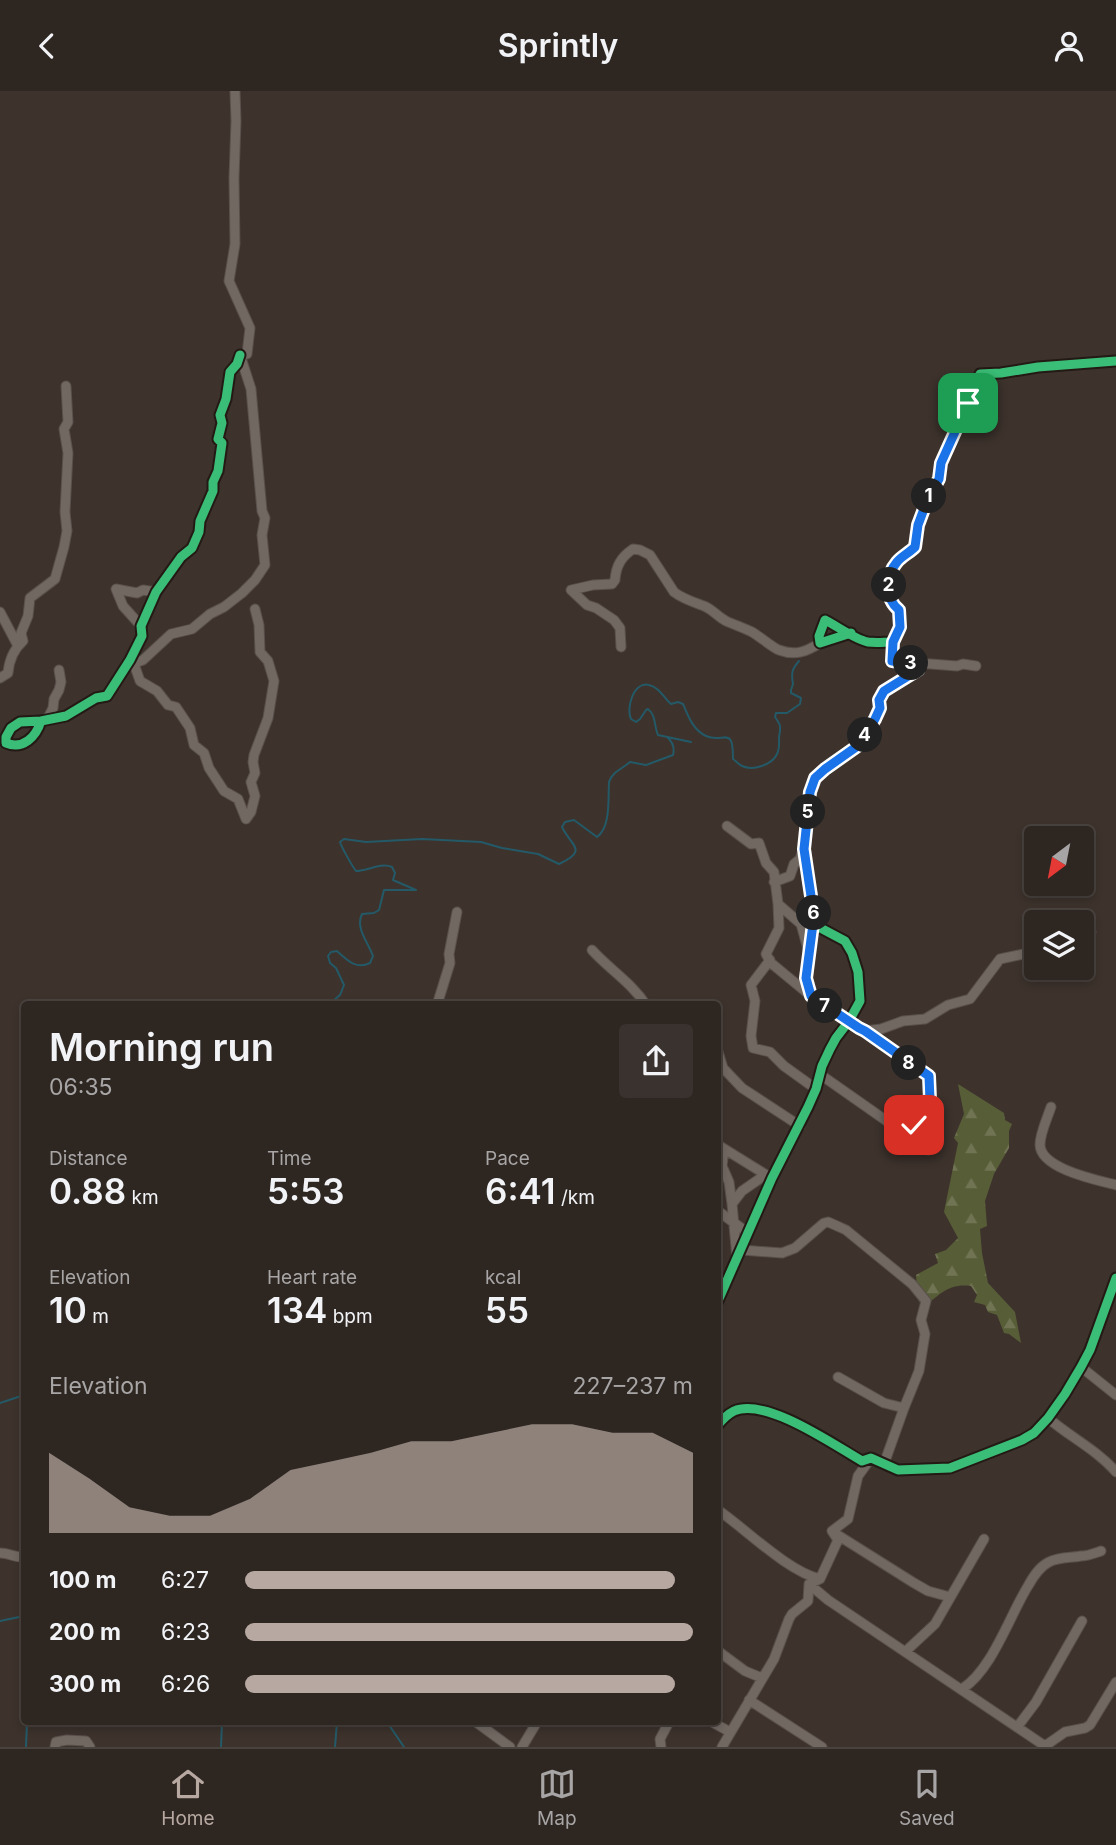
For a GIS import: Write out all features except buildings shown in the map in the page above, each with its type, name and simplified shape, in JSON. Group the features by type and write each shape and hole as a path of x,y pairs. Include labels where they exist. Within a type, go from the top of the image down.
{"street":[{"path":"235,91 235,244 229,281 250,328 247,354"},
{"path":"59,670 61,682 53,708 44,721 32,738 24,745 6,743 11,728 20,722 44,721 66,716 96,698 107,696 130,663 142,636 141,626 156,592 181,557 192,548 199,533 200,521 218,471 222,443 218,439 222,423 220,415 226,399 230,372 240,355 251,389 262,512 265,518 262,535 265,565 255,580 224,607 210,614 192,629 171,634 143,660 130,663"},
{"path":"976,666 892,661 893,642 900,627 899,610 888,595 889,579 896,563 915,547 918,525 928,498 939,479 941,463 979,374 1116,361"},
{"path":"0,678 8,673 9,661 23,641 21,633 28,617 30,598 55,579 64,547 67,531 65,512 68,453 64,429 68,422 66,386"},
{"path":"621,647 620,628 614,620 587,605 571,590 612,584 615,580 615,569 633,549 650,555 678,595 705,606 724,621 769,642 777,650 806,652 820,643 851,633"},
{"path":"141,626 123,606 116,589 137,593 144,590 156,592"},
{"path":"130,663 140,681 157,691 168,705 176,707 190,728 194,745 204,753 209,768 224,791 238,799 246,822 255,796 251,782 255,773 254,755 268,719 274,681 268,661 260,652 259,625 255,609"},
{"path":"0,612 18,646"},
{"path":"820,643 825,619 866,642 893,642"},
{"path":"811,996 806,978 814,916 804,849 810,792 815,778 859,745 875,719 884,691 917,671 917,664"},
{"path":"0,722 11,728"},
{"path":"727,825 751,844 759,843 766,863 774,872 779,927 766,954 770,960 811,996 929,1076 930,1100 912,1131 906,1136"},
{"path":"774,882 790,876 804,849"},
{"path":"778,904 801,924 809,953"},
{"path":"438,1001 450,963 449,954 457,912"},
{"path":"721,1282 742,1250 769,1177 800,1126 816,1089 822,1066 860,1001 858,972 845,941 813,924"},
{"path":"592,950 642,1001"},
{"path":"865,1031 881,1029 903,1021 925,1019 948,1005 970,999 1000,959 1024,954"},
{"path":"770,960 751,985 755,1002 751,1036 753,1048 770,1052 783,1066 816,1089"},
{"path":"721,1068 742,1088 800,1126"},
{"path":"821,1075 928,1150"},
{"path":"1051,1107 1040,1142 1043,1156 1065,1170 1116,1185"},
{"path":"721,1147 769,1177"},
{"path":"721,1147 722,1166 729,1182 737,1259"},
{"path":"732,1204 741,1191 769,1177"},
{"path":"721,1213 748,1233"},
{"path":"742,1250 782,1253 795,1248 824,1223 828,1223 846,1230 912,1284 926,1301 921,1320 926,1333 923,1357 884,1464"},
{"path":"721,1423 735,1411 760,1409 793,1421 862,1461 871,1458 898,1470 950,1468 1022,1440 1034,1433 1048,1418 1090,1350 1116,1278"},
{"path":"1081,1367 1116,1395"},
{"path":"838,1377 884,1403 904,1408"},
{"path":"1048,1418 1116,1472"},
{"path":"832,1531 848,1519 859,1476 871,1458"},
{"path":"721,1512 772,1552 810,1576 820,1579"},
{"path":"809,1584 820,1579 838,1540 832,1531"},
{"path":"832,1531 928,1591 950,1597"},
{"path":"906,1651 935,1624 984,1539"},
{"path":"962,1689 978,1676 1037,1572 1048,1563 1064,1557 1084,1556 1101,1551"},
{"path":"0,1553 21,1557"},
{"path":"809,1584 828,1600 1045,1746 1065,1732 1090,1725 1116,1682"},
{"path":"722,1747 774,1659 789,1619 808,1601 809,1584"},
{"path":"1018,1726 1036,1702 1083,1621"},
{"path":"721,1653 745,1671 762,1678"},
{"path":"749,1700 822,1747"},
{"path":"480,1725 510,1747"},
{"path":"522,1747 535,1725"},
{"path":"662,1747 660,1739 667,1725"},
{"path":"717,1725 730,1732"},
{"path":"55,1747 56,1742 67,1739 86,1741 90,1747"}],"green space":[{"path":"958,1084 1004,1113 1005,1120 1012,1124 1009,1131 1009,1148 994,1174 985,1201 987,1226 980,1229 988,1283 1015,1312 1021,1343 1004,1333 997,1315 988,1312 985,1305 974,1302 977,1295 971,1286 951,1288 924,1307 918,1300 916,1275 938,1263 935,1254 946,1250 958,1238 944,1212 958,1143 954,1138 964,1114"}],"waterway":[{"path":"333,1001 340,995 344,985 328,956 337,951 356,965 370,963 373,956 361,930 362,914 379,910 384,890 416,890 393,880 395,873 392,867 356,871 340,842 344,839 366,842 422,839 481,842 538,854 559,864 576,851 562,827 565,822 574,820 597,837 605,826 609,782 615,773 630,762 646,765 673,755 673,745 667,737 691,742 658,735 654,717 648,709 636,722 631,719 630,703 639,687 653,686 671,704 683,704 698,730 712,738 729,738 733,759 742,766 757,767 767,764 778,752 780,728 776,713 787,713 800,704 801,698 791,693 793,671 799,661"},
{"path":"0,1403 21,1396"},
{"path":"0,1621 21,1617"},
{"path":"26,1747 27,1725"},
{"path":"221,1747 222,1725"},
{"path":"335,1747 337,1725"},
{"path":"389,1725 404,1747"}],"cycle path":[{"path":"41,721 28,741 18,745 6,743 11,728 20,722 66,716 96,698 107,696 142,636 141,626 156,592 181,557 192,548 218,471 222,443 218,439 222,423 220,415 226,399 230,372 240,355"},
{"path":"851,633 820,643 819,636 825,620 846,632 852,636 863,641 893,642 900,627 899,609 894,605 889,593 890,574 897,562 915,547 918,525 928,498 939,479 941,463 980,374 1116,361"},
{"path":"721,1294 772,1178 808,1107 830,1049 860,1001 858,972 845,941 813,924"},
{"path":"721,1422 734,1411 748,1408 764,1411 818,1434 862,1461 871,1458 898,1470 950,1468 1022,1440 1034,1433 1048,1418 1090,1350 1116,1278"}],"route":[{"path":"914,1125 930,1100 929,1076 811,996 806,978 814,916 804,849 810,792 815,778 859,745 875,719 884,691 918,670 917,664 892,661 893,642 900,627 899,610 888,595 889,579 896,563 915,547 918,525 933,487 939,479 941,463 968,403"}]}
